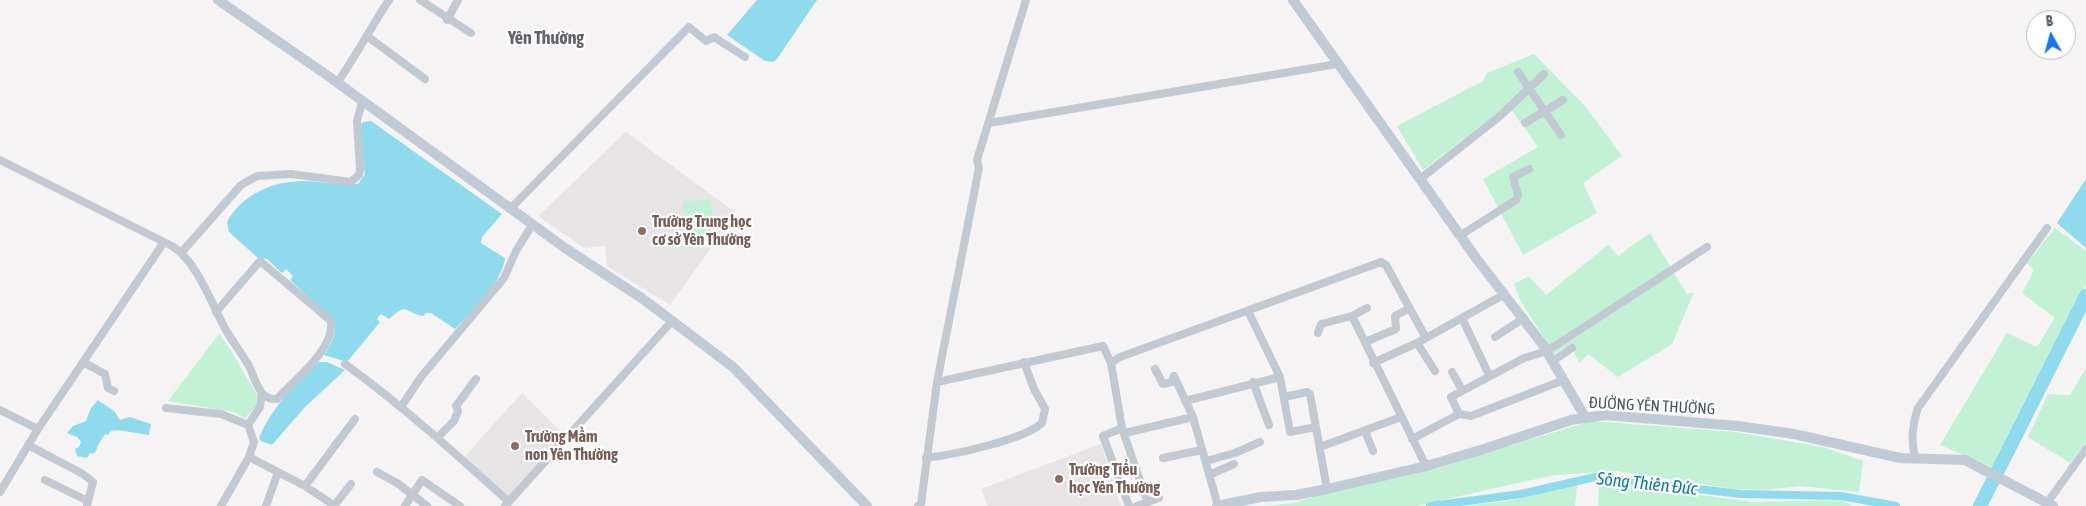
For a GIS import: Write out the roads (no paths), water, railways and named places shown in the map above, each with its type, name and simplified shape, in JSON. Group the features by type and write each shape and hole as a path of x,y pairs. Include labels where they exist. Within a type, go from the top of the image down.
{"main road":[{"path":"218,0 338,83 532,225 672,321 733,368 867,506"},
{"path":"1293,0 1420,179 1464,233 1505,294 1524,318 1547,351 1585,416"},
{"name":"ĐƯỜNG YÊN THƯỜNG","path":"1217,506 1261,497 1327,489 1426,466 1585,416 1605,415 1738,426 1794,434 1900,458 1965,460 2050,504"}],"street":[{"path":"338,83 360,51 389,0"},
{"path":"420,0 471,34"},
{"path":"448,20 458,0"},
{"path":"918,506 921,504 937,382 979,168 977,160 1026,0"},
{"path":"510,209 689,27 706,41 714,36 745,57"},
{"path":"367,36 425,80"},
{"path":"989,123 1337,64"},
{"path":"1518,72 1562,135"},
{"path":"1420,179 1500,116 1544,74"},
{"path":"1524,123 1563,100"},
{"path":"181,253 241,185 257,176 291,174 351,182 354,180 360,170 356,121 362,102"},
{"path":"0,160 164,242 181,253 191,264 216,312 248,365 262,394 270,399 277,399 326,347 330,338 331,321 260,261 216,312"},
{"path":"1464,233 1516,200 1518,195 1513,177 1529,170"},
{"path":"401,407 421,377 504,278 516,251 532,225"},
{"path":"1915,458 1911,443 1913,422 1918,408 2047,228"},
{"path":"0,492 38,429 164,242"},
{"path":"1458,414 1451,397 1524,358 1547,351 1708,247"},
{"path":"1111,363 1120,357 1381,262 1386,264 1426,338"},
{"path":"1373,363 1417,343 1505,294"},
{"path":"1318,334 1321,324 1352,316 1367,308"},
{"path":"1365,342 1396,329 1395,316 1410,308"},
{"path":"1248,311 1280,377 1290,432 1316,427"},
{"path":"1352,316 1373,363 1384,379 1426,466"},
{"path":"1462,318 1490,375"},
{"path":"1495,337 1524,318"},
{"path":"345,364 401,407 437,438 507,504 672,321"},
{"path":"1417,343 1435,371"},
{"path":"937,382 1102,346 1111,363 1123,430 1147,501"},
{"path":"1553,361 1572,348"},
{"path":"83,362 105,374 108,388 114,391"},
{"path":"926,458 944,456 1002,440 1025,433 1042,423 1046,409 1034,390 1024,362"},
{"path":"1155,369 1163,384 1172,382 1174,376 1186,401 1193,417 1217,506"},
{"path":"1452,372 1462,390"},
{"path":"1186,401 1254,382 1280,377"},
{"path":"437,438 454,420 458,411 456,406 476,379"},
{"path":"1412,439 1458,414 1470,416 1564,380"},
{"path":"1254,382 1268,425"},
{"path":"1284,396 1307,392 1313,408 1327,489"},
{"path":"248,425 260,407 262,394"},
{"path":"166,408 221,414 248,425 254,442 250,458 221,506"},
{"path":"0,410 38,429"},
{"path":"1320,447 1401,416"},
{"path":"1129,506 1103,436 1123,430 1193,417"},
{"path":"306,486 355,418"},
{"path":"1365,430 1373,451"},
{"path":"1206,462 1235,453 1260,442"},
{"path":"28,445 83,474 93,482 88,504 45,480"},
{"path":"2050,504 2086,449"},
{"path":"1163,458 1202,450"},
{"path":"250,458 306,486 334,506 351,484"},
{"path":"1209,475 1234,464"},
{"path":"266,506 278,472"},
{"path":"377,472 427,506"},
{"path":"405,506 422,480 460,506"},
{"path":"1137,506 1159,498"}],"water":[{"path":"757,0 817,0 777,59 773,62 765,61 727,35"},
{"path":"371,121 502,214 482,237 481,243 505,258 503,267 492,287 455,329 431,313 426,313 423,316 404,309 389,319 381,314 377,319 380,322 347,362 324,355 334,335 334,321 290,280 293,276 286,269 282,273 267,259 258,258 229,232 227,222 233,212 249,197 269,187 303,181 358,184 365,174 360,142 360,125 363,122"},
{"path":"2086,179 2086,248 2057,223"},
{"path":"319,362 327,362 345,370 305,407 272,445 261,441 259,438 263,429 276,408 302,376"},
{"path":"98,400 114,411 120,420 130,417 151,424 149,435 118,430 111,431 108,435 105,434 93,454 90,453 87,458 77,456 75,449 79,447 81,442 77,437 67,433 73,426 86,421 91,408"}],"waterway":[{"path":"1980,506 2086,296"},
{"name":"Sông Thiên Đức","path":"1430,506 1521,494 1595,477 1741,494 1841,496 1896,506"}],"place":[{"name":"Trường Trung học cơ sở Yên Thường","path":"642,231"},
{"name":"Trường Mầm non Yên Thường","path":"515,446"},
{"name":"Trường Tiểu học Yên Thường","path":"1059,479"}],"district":[{"name":"Yên Thường","path":"546,38"}]}
